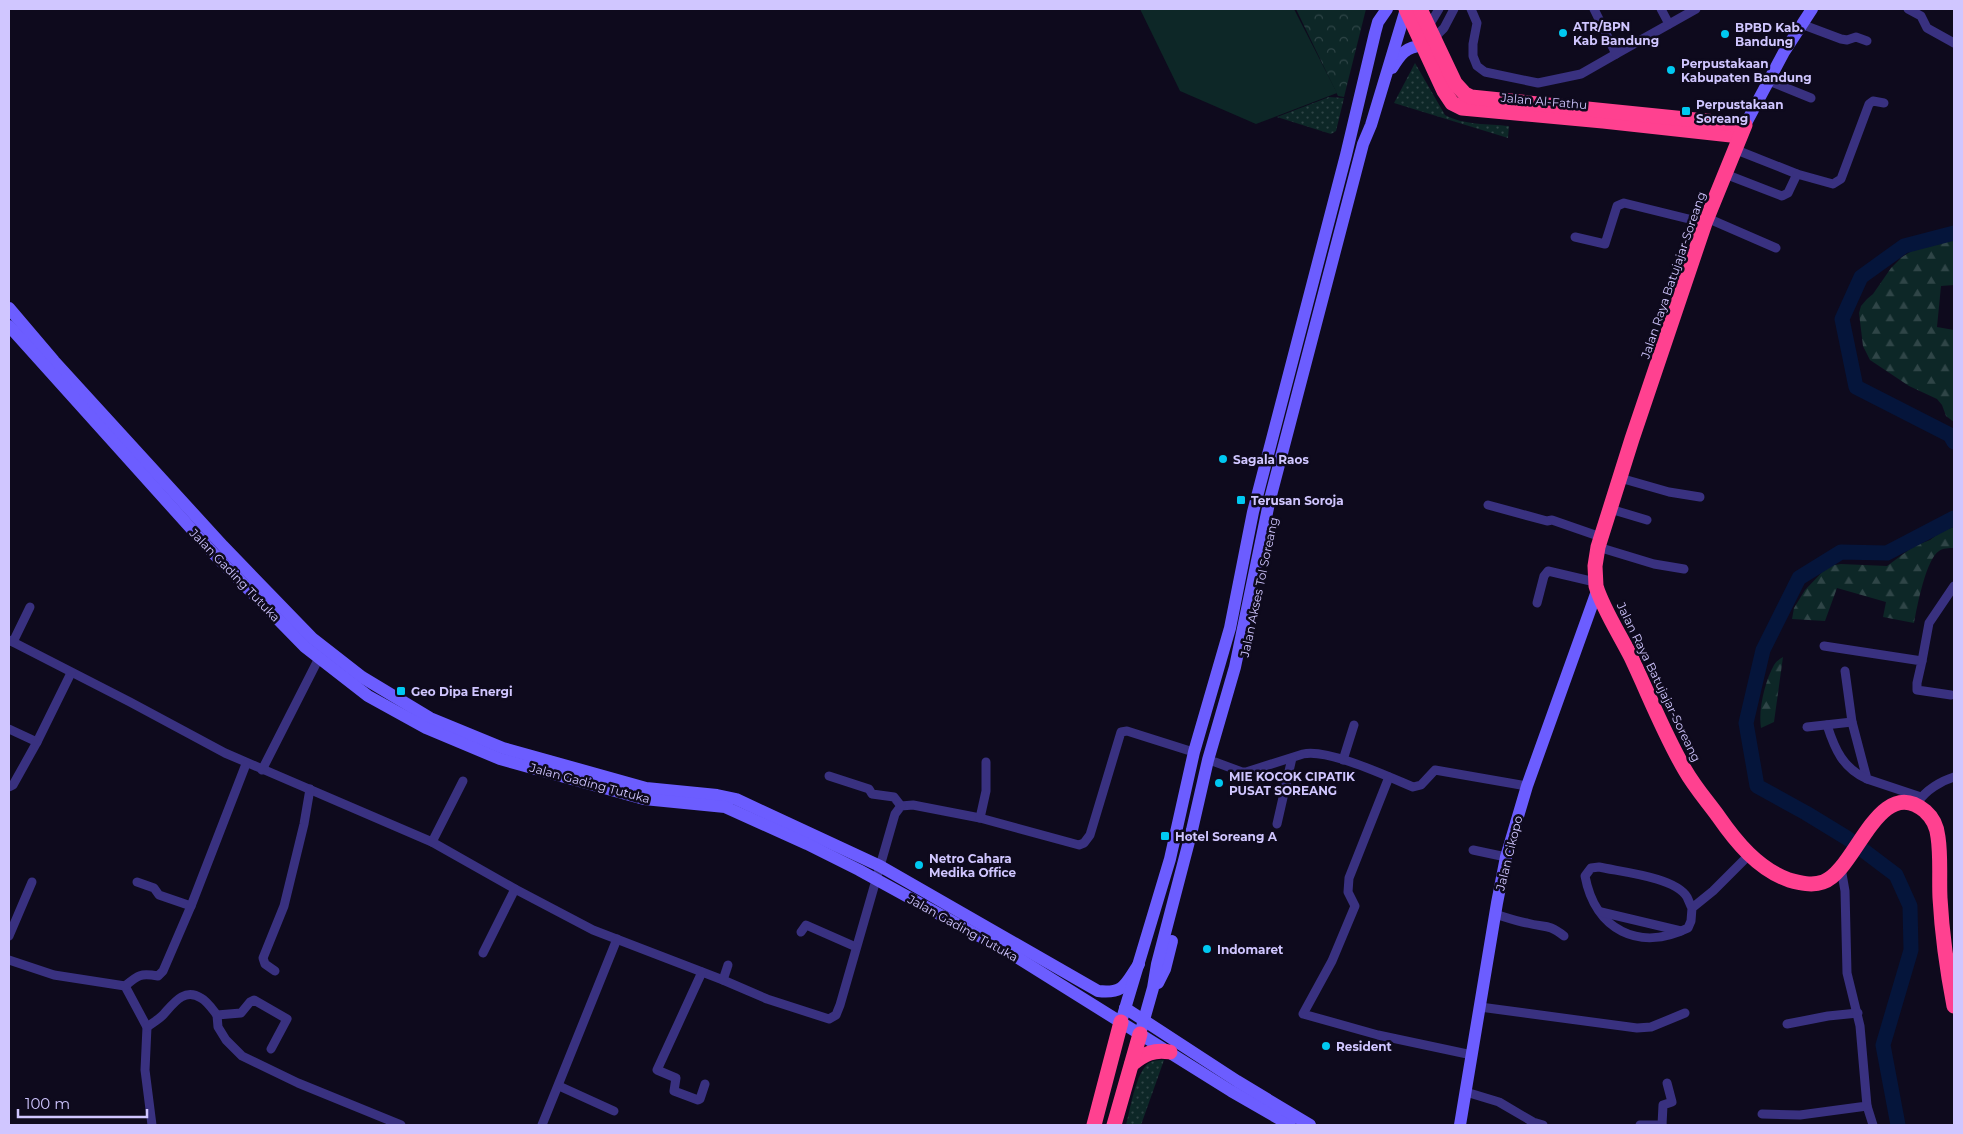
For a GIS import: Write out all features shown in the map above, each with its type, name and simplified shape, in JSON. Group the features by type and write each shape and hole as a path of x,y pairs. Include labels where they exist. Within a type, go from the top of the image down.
{"highway":[{"name":"Jalan Al-Fathu","path":"1410,9 1426,38 1444,92 1452,103 1462,108 1604,116 1740,137"},
{"name":"Jalan Raya Batujajar-Soreang","path":"1740,137 1706,221 1610,509 1595,566 1596,586 1670,744 1686,771 1749,855 1776,874 1804,883 1822,882 1829,879 1843,866 1881,813 1897,804 1918,801"},
{"path":"1918,801 1934,822 1939,840 1942,931 1954,1006"},
{"path":"1094,1125 1123,1015"},
{"path":"1114,1125 1142,1027"},
{"path":"1132,1064 1148,1053 1160,1050 1170,1052"}],"main road":[{"name":"Jalan Akses Tol Soreang","path":"1142,1027 1208,760 1238,667 1284,418 1379,15 1387,9"},
{"name":"Jalan Akses Tol Soreang","path":"1139,964 1137,944 1168,838 1187,750 1228,617 1253,512 1284,418 1362,144 1371,125 1410,9"},
{"path":"1740,137 1801,24 1812,9"},
{"path":"1384,82 1404,51 1426,38"},
{"name":"Jalan Akses Tol Soreang","path":"1123,1015 1173,845 1194,752 1222,659 1246,513 1307,270 1344,134 1346,128 1353,120"},
{"name":"Jalan Akses Tol Soreang","path":"1153,988 1160,981 1164,969 1216,762 1277,502 1371,144 1371,125"},
{"name":"Jalan Gading Tutuka","path":"9,308 221,561 305,647 368,696 426,728 500,759 644,799 725,807 807,844 1123,1015 1310,1125"},
{"name":"Jalan Gading Tutuka","path":"9,326 160,486 223,546 312,638 370,682 430,718 503,748 635,785 736,798 880,866 1098,991 1114,992 1124,987 1139,964"},
{"name":"Jalan Cikopo","path":"1460,1125 1506,857 1527,786 1596,586"},
{"name":"Jalan Gading Tutuka","path":"1142,1027 1170,1052 1290,1125"}],"street":[{"path":"1426,38 1439,9"},
{"path":"1426,38 1444,28 1454,9"},
{"path":"1471,9 1477,23 1473,44 1473,56 1477,66 1486,72 1538,83 1581,74 1696,9"},
{"path":"1594,9 1616,54"},
{"path":"1661,9 1669,24"},
{"path":"1908,9 1921,16 1928,28 1954,43"},
{"path":"1801,24 1841,39 1847,40 1856,37 1867,41"},
{"path":"1769,82 1811,98"},
{"path":"1740,137 1797,174 1833,184 1841,179 1869,104 1873,100 1884,103"},
{"path":"1725,174 1782,196 1788,193 1797,174"},
{"path":"1575,237 1605,244 1617,206 1624,203 1706,221 1776,248"},
{"path":"1620,478 1669,492 1700,497"},
{"path":"1488,505 1547,521 1552,520 1654,564 1684,569"},
{"path":"1610,509 1647,520"},
{"path":"1537,603 1544,576 1548,571 1596,586"},
{"path":"1951,695 1917,690 1917,683 1928,623 1954,586"},
{"path":"30,607 11,641 130,702 204,744 246,764 310,789 432,842 592,930 776,1002 812,1015 831,1019 838,1012 895,814 901,806 914,805 980,818 1079,845 1084,843 1090,835 1121,732 1126,730 1187,750"},
{"path":"1824,646 1922,661"},
{"path":"262,770 319,658"},
{"path":"1845,671 1852,722 1867,779"},
{"path":"9,787 13,785 37,742 71,672"},
{"path":"1807,728 1852,722"},
{"path":"1343,760 1354,725"},
{"path":"1827,725 1832,742 1848,768 1867,779 1918,801 1941,782 1954,778"},
{"path":"9,728 37,742"},
{"path":"1216,762 1246,772 1313,753 1343,760 1413,787 1421,785 1435,770 1527,786"},
{"path":"1276,824 1292,758"},
{"path":"980,818 986,792 986,762"},
{"path":"9,960 54,975 124,986 136,976 147,974 158,976 191,906 246,764"},
{"path":"829,776 869,789 872,794 894,797 901,806"},
{"path":"1389,777 1348,878 1348,892 1355,904 1354,908 1332,961 1303,1014 1378,1036 1472,1055"},
{"path":"432,842 463,781"},
{"path":"274,971 265,964 263,958 284,906 304,824 310,789"},
{"path":"1473,850 1506,857"},
{"path":"1692,908 1749,855"},
{"path":"1843,866 1847,974 1858,1013 1867,1106 1873,1125"},
{"path":"1599,867 1650,877 1671,885 1686,896 1692,908 1688,928 1654,938 1622,933 1601,912 1588,889 1586,876 1591,868 1599,867"},
{"path":"9,936 32,882"},
{"path":"137,882 154,888 159,895 191,906"},
{"path":"483,953 515,889"},
{"path":"1601,912 1681,931"},
{"path":"1495,914 1529,924 1548,925 1564,936"},
{"path":"801,932 806,925 856,947"},
{"path":"542,1125 617,939"},
{"path":"723,980 728,965"},
{"path":"702,972 657,1067 659,1072 676,1078 674,1091 698,1100 705,1084"},
{"path":"124,986 147,1027 145,1070 152,1125"},
{"path":"147,1027 162,1016 177,999 188,995 202,998 217,1016 218,1027 226,1040 242,1056 298,1083 402,1125"},
{"path":"217,1016 241,1013 254,1000 285,1016 287,1021 272,1049"},
{"path":"1480,1007 1644,1028 1685,1013"},
{"path":"1787,1024 1828,1016 1858,1013"},
{"path":"1640,1125 1662,1125 1663,1104 1672,1102 1667,1083"},
{"path":"559,1086 614,1111"},
{"path":"1466,1092 1500,1102 1533,1122 1543,1125"},
{"path":"1762,1114 1800,1115 1867,1106"}],"green space":[{"path":"1140,9 1294,9 1337,93 1256,124 1180,91"},
{"path":"1296,9 1366,9 1344,97 1338,96"},
{"path":"1415,63 1445,115 1460,121 1509,126 1508,138 1394,103"},
{"path":"1329,97 1344,98 1336,131 1331,134 1277,117"},
{"path":"1954,235 1954,285 1941,286 1937,327 1954,330 1954,422 1946,416 1942,405 1937,399 1909,386 1870,360 1863,346 1859,313 1861,306 1873,294 1891,268 1902,257 1923,244"},
{"path":"1954,527 1954,548 1939,551 1930,563 1914,623 1883,617 1886,602 1837,588 1825,621 1792,619 1794,608 1805,590 1828,566 1841,564 1887,566 1914,546 1930,540 1942,531"},
{"path":"1783,657 1774,722 1761,728 1760,713 1765,687 1774,665"},
{"path":"1164,1060 1141,1125 1126,1125 1137,1082 1144,1067 1149,1063"}],"waterway":[{"path":"1954,233 1904,246 1861,277 1842,319 1856,387 1950,435 1954,442"},
{"path":"1898,1125 1883,1045 1911,950 1910,906 1896,875 1847,838 1757,786 1746,723 1763,650 1799,578 1841,552 1887,553 1954,518"}],"place":[{"name":"ATR/BPN Kab Bandung","path":"1563,33"},
{"name":"BPBD Kab. Bandung","path":"1725,34"},
{"name":"Perpustakaan Kabupaten Bandung","path":"1671,70"},
{"name":"Perpustakaan Soreang","path":"1686,111"},
{"name":"Sagala Raos","path":"1223,459"},
{"name":"Terusan Soroja","path":"1241,500"},
{"name":"Geo Dipa Energi","path":"401,691"},
{"name":"MIE KOCOK CIPATIK PUSAT SOREANG","path":"1219,783"},
{"name":"Hotel Soreang A","path":"1165,836"},
{"name":"Netro Cahara Medika Office","path":"919,865"},
{"name":"Indomaret","path":"1207,949"},
{"name":"Resident","path":"1326,1046"}]}
